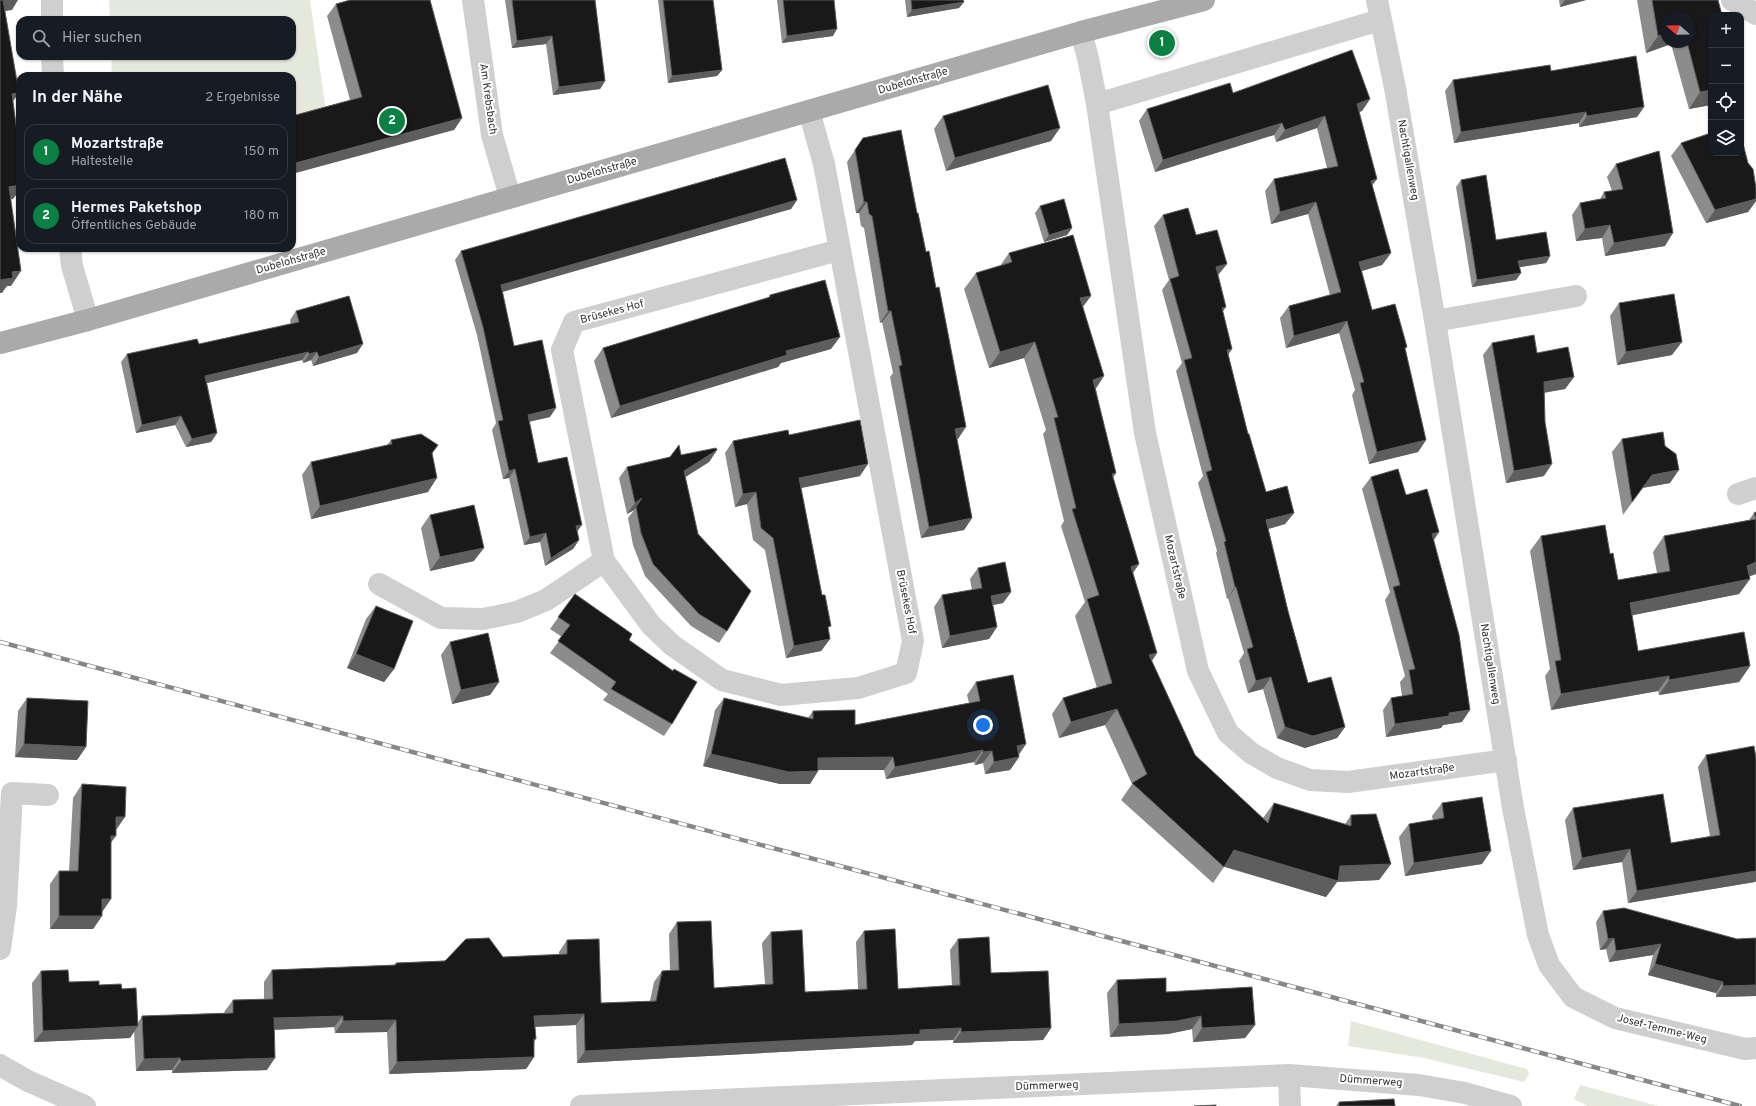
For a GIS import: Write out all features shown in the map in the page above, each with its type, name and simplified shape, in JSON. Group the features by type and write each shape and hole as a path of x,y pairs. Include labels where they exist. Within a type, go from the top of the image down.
{"main road":[{"name":"Dubelohstraße","path":"0,343 88,320 510,196 809,111 1080,32 1167,4 1204,0"}],"street":[{"path":"52,0 52,16"},
{"name":"Am Krebsbach","path":"473,0 492,135 510,196"},
{"path":"1732,0 1756,14"},
{"path":"1097,104 1378,10"},
{"name":"Nachtigallenweg","path":"1378,10 1395,88 1435,321 1513,808 1538,935 1549,965 1573,997"},
{"name":"Mozartstraße","path":"1080,32 1088,58 1097,104 1145,433 1198,671 1228,733 1251,753 1277,768 1310,780 1348,782 1506,760"},
{"path":"52,60 53,72"},
{"name":"Brüsekes Hof","path":"809,111 824,164 913,641 906,673 858,688 781,695 722,680 672,645 651,625 604,561 562,350 574,322 839,250"},
{"path":"70,252 72,266 88,320"},
{"path":"1435,321 1576,296"},
{"path":"379,584 442,618 483,619 517,612 546,600 604,561"},
{"path":"0,949 6,906 12,793 48,795"},
{"name":"Josef-Temme-Weg","path":"1573,997 1615,1018 1745,1049 1756,1048"},
{"path":"0,1065 28,1081 85,1106"},
{"path":"1289,1075 1290,1106"},
{"name":"Dümmerweg","path":"581,1106 1289,1075 1419,1084 1465,1093 1511,1106"}],"shaded area":[{"path":"109,0 310,0 326,111 296,119 296,72 112,72 111,60 296,60 296,16 110,16"},
{"path":"1351,1021 1527,1069 1529,1074 1524,1082 1424,1058 1348,1046"},
{"path":"1580,1085 1658,1106 1588,1106 1574,1099"}],"building":[{"path":"0,0 3,0 16,76 16,93 12,94 16,124 16,186 9,187 16,236 16,252 18,252 21,271 12,272 13,278 0,280"},
{"path":"350,0 430,0 462,118 296,163 296,115 362,97 336,4"},
{"path":"512,0 595,0 605,81 559,87 552,36 517,41"},
{"path":"663,0 713,0 722,70 672,76"},
{"path":"783,0 834,0 837,29 787,36"},
{"path":"911,0 963,0 964,2 912,10"},
{"path":"1652,0 1718,0 1721,12 1708,12 1708,91 1700,92 1689,48 1696,48 1696,12 1660,12 1660,35 1658,36"},
{"path":"1352,50 1370,99 1357,104 1377,179 1371,181 1391,253 1359,262 1372,310 1395,304 1407,347 1405,348 1426,440 1377,452 1360,383 1364,382 1347,321 1294,336 1289,306 1341,292 1316,202 1280,212 1274,179 1338,166 1325,116 1285,130 1282,123 1163,160 1147,109 1230,83 1233,93"},
{"path":"1636,56 1644,107 1587,116 1586,112 1461,132 1453,80 1550,65 1551,71"},
{"path":"1048,85 1060,128 955,158 943,116"},
{"path":"901,130 926,252 929,251 936,288 939,287 966,427 955,429 972,518 929,527 899,366 902,365 891,311 888,311 872,216 869,214 867,202 864,202 855,150 863,138"},
{"path":"1708,134 1708,156 1744,156 1744,148 1748,163 1753,169 1756,199 1715,210 1681,143"},
{"path":"1659,151 1673,233 1614,243 1610,225 1585,229 1580,203 1606,198 1604,192 1623,189 1616,164"},
{"path":"785,158 797,200 501,285 514,346 542,340 556,408 528,415 538,463 567,457 582,525 576,526 579,540 551,558 546,533 530,537 515,469 509,471 498,421 503,420 483,327 461,251"},
{"path":"1486,175 1496,240 1546,232 1550,256 1518,261 1521,273 1477,280 1461,180"},
{"path":"1064,199 1072,228 1049,235 1040,206"},
{"path":"1188,208 1196,235 1217,230 1227,264 1216,267 1226,307 1222,308 1232,349 1227,350 1248,434 1266,492 1287,486 1294,513 1266,520 1288,611 1308,683 1331,677 1345,727 1313,736 1285,727 1271,677 1256,681 1247,649 1253,647 1235,587 1224,542 1226,541 1206,472 1212,470 1184,360 1192,358 1170,279 1179,276 1163,215"},
{"path":"1073,235 1091,296 1080,298 1104,376 1093,380 1116,473 1112,474 1139,564 1131,567 1157,653 1149,655 1195,755 1268,823 1274,803 1351,826 1351,815 1376,814 1391,864 1340,866 1338,881 1234,850 1224,867 1132,783 1147,774 1117,709 1071,722 1063,698 1112,683 1087,599 1099,595 1072,509 1076,508 1054,418 1058,417 1035,342 1000,352 976,273 1012,262 1009,253"},
{"path":"825,280 840,337 786,351 787,355 620,406 603,348 770,297 770,295"},
{"path":"1674,294 1682,342 1626,352 1619,303"},
{"path":"349,296 363,344 319,357 317,352 309,354 308,352 205,376 217,433 192,439 181,416 142,425 127,354 197,339 199,344 299,322 296,311"},
{"path":"1534,335 1537,353 1568,347 1574,377 1544,382 1545,422 1552,464 1514,471 1492,343"},
{"path":"860,420 868,464 799,478 822,595 825,595 831,626 828,627 830,639 794,646 773,538 761,528 756,492 743,494 733,441 788,430 789,435"},
{"path":"1663,432 1665,446 1676,454 1679,470 1652,475 1632,502 1622,439"},
{"path":"421,434 438,445 432,453 437,478 320,506 311,462 392,444 391,440"},
{"path":"679,445 681,455 716,448 717,450 684,471 698,534 751,591 727,631 699,614 653,564 641,533 636,507 642,498 635,503 627,467 670,457"},
{"path":"1398,469 1406,495 1427,489 1439,532 1432,534 1459,635 1470,710 1449,713 1449,716 1395,724 1391,698 1413,694 1409,670 1415,669 1393,587 1400,585 1371,477"},
{"path":"474,505 484,548 440,557 430,515"},
{"path":"1756,519 1756,562 1747,566 1750,579 1630,603 1638,651 1744,632 1750,666 1669,680 1669,676 1561,694 1555,661 1561,660 1541,536 1605,525 1610,554 1613,553 1618,580 1670,571 1664,536"},
{"path":"1005,562 1011,592 991,596 997,627 950,636 942,595 982,588 978,568"},
{"path":"575,594 632,634 629,640 673,671 674,669 697,682 672,724 611,689 616,682 558,641 570,625 558,617"},
{"path":"376,606 413,621 394,669 356,654"},
{"path":"488,633 499,682 461,690 450,642"},
{"path":"1013,675 1026,744 1017,746 1019,757 994,762 992,751 983,752 983,750 895,767 893,757 818,758 818,771 789,772 711,754 724,698 813,719 813,711 855,710 855,725 980,701 976,682"},
{"path":"27,698 88,701 86,747 24,744"},
{"path":"1754,746 1756,758 1756,871 1637,891 1630,849 1582,858 1573,808 1663,794 1671,843 1720,835 1706,755"},
{"path":"82,784 126,787 125,817 116,817 116,836 111,836 111,899 102,899 102,916 59,916 59,871 78,871"},
{"path":"1482,797 1491,851 1414,863 1409,824 1444,818 1442,803"},
{"path":"1624,908 1737,939 1756,938 1756,985 1723,986 1723,982 1655,964 1661,944 1616,951 1614,938 1608,939 1603,911"},
{"path":"711,921 714,988 773,984 771,932 802,930 805,992 867,989 864,931 895,929 898,989 960,985 958,939 989,937 991,973 1048,971 1051,1028 961,1032 961,1028 920,1030 920,1034 585,1051 584,1014 534,1016 536,1039 534,1039 534,1057 397,1062 396,1020 343,1021 343,1016 274,1018 275,1058 181,1061 180,1058 144,1059 142,1016 233,1013 233,1000 273,999 272,970 396,965 396,963 445,961 466,939 489,938 503,957 567,954 567,940 599,939 601,1003 656,1001 662,971 679,970 677,922"},
{"path":"68,970 69,982 99,981 99,985 121,984 122,989 136,988 138,1026 43,1031 41,971"},
{"path":"1166,978 1166,992 1252,987 1255,1025 1202,1028 1201,1016 1177,1021 1119,1024 1117,980"},
{"path":"1394,1099 1395,1106 1339,1106 1339,1102"},
{"path":"1216,1105 1216,1106 1194,1106"}],"railway":[{"path":"0,642 1740,1106"}],"place":[{"name":"Mozartstraße","path":"1162,43"},
{"name":"Hermes Paketshop","path":"392,121"}]}
